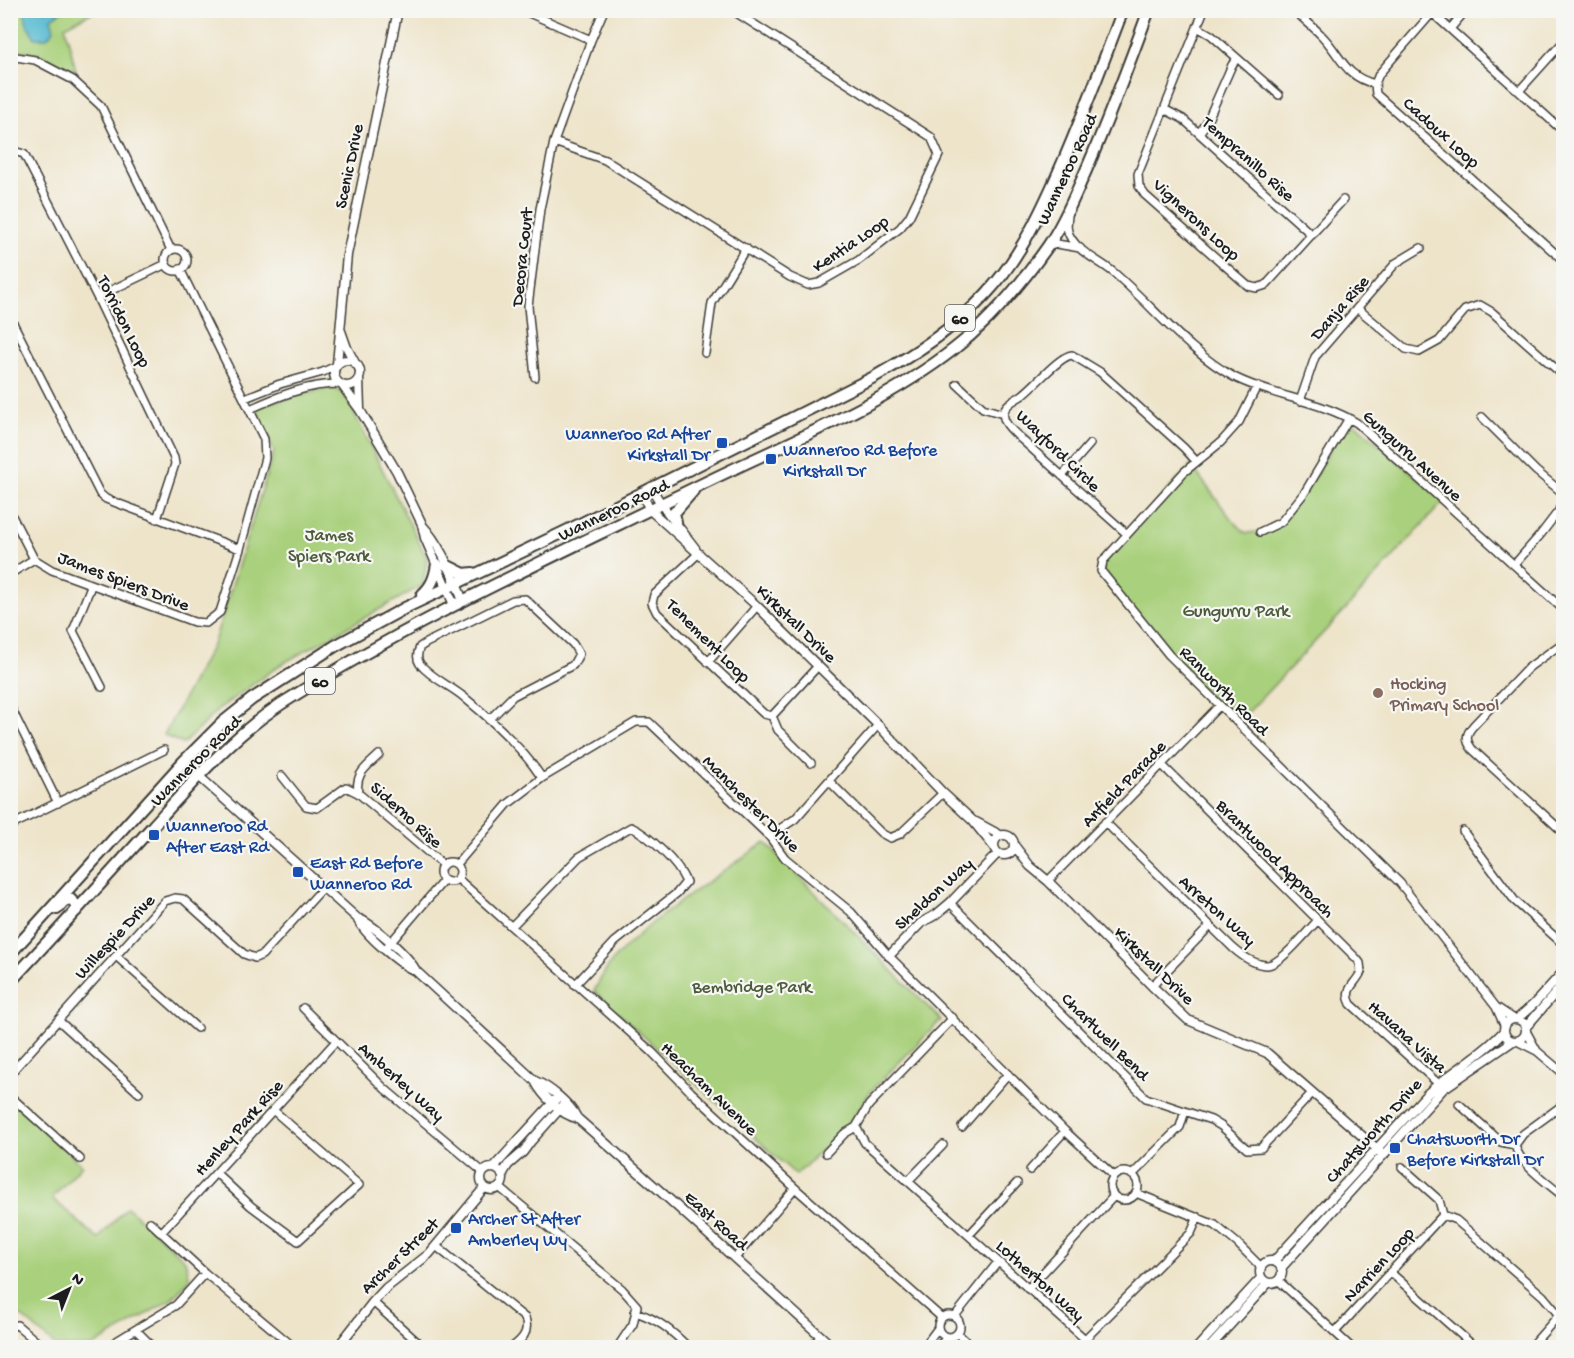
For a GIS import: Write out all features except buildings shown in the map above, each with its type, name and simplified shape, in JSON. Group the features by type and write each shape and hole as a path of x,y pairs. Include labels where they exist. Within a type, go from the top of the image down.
{"highway":[{"name":"Wanneroo Road","path":"10,955 183,762 222,723 252,699 335,646 407,607 874,377 906,360 945,331 988,293 1019,251 1038,220 1069,149 1123,10"},
{"name":"Wanneroo Road","path":"10,982 199,776 231,744 280,705 353,659 458,603 863,406 955,349 985,322 1024,278 1047,247 1069,209 1094,153 1149,10"},
{"path":"676,522 674,513 699,485"},
{"path":"407,607 430,587 441,564 464,574 479,572"},
{"name":"60","path":"10,955 23,946 64,902 70,899 74,902 76,911"}],"street":[{"name":"Scenic Drive","path":"337,365 347,255 398,10"},
{"path":"522,10 591,40"},
{"name":"Decora Court","path":"535,377 528,306 540,209 554,142 604,10"},
{"name":"Kentia Loop","path":"554,142 605,160 790,277 808,285 819,284 859,260 900,228 909,217 939,155 931,137 732,10"},
{"name":"Vignerons Loop","path":"1204,10 1138,174 1139,186 1145,195 1248,286 1257,288 1266,285 1342,200"},
{"path":"1294,10 1324,37 1345,68 1375,84 1379,74 1431,11 1563,132"},
{"path":"1450,29 1466,10"},
{"path":"1197,27 1211,35 1279,95"},
{"path":"1519,91 1563,41"},
{"path":"10,56 35,60 73,80 101,106 171,250"},
{"path":"1199,133 1206,124 1237,58"},
{"name":"Cadoux Loop","path":"1375,84 1376,94 1563,261"},
{"name":"Tempranillo Rise","path":"1164,110 1183,119 1312,235"},
{"name":"Torridon Loop","path":"10,150 24,154 97,297 174,458 175,464 157,519"},
{"name":"Gungurru Avenue","path":"1069,209 1067,228 1070,237 1080,248 1113,272 1200,353 1234,377 1300,401 1339,412 1357,423 1563,610"},
{"path":"1047,247 1057,244 1080,248"},
{"path":"705,353 712,303 746,248"},
{"name":"Danja Rise","path":"1300,401 1315,357 1396,263 1420,248"},
{"path":"178,249 185,255 186,262 180,269 172,270 166,264 165,256 171,250 178,249"},
{"path":"97,297 166,264"},
{"name":"James Spiers Drive","path":"10,512 34,559 52,570 194,622 206,623 220,612 265,458 264,439 180,269"},
{"path":"1357,308 1406,349 1419,352 1439,341 1465,310 1480,305 1492,312 1563,376"},
{"path":"10,317 100,494 106,499 240,549"},
{"name":"Scenic Drive","path":"341,331 346,348 356,363"},
{"path":"10,337 18,333"},
{"name":"Wayford Circle","path":"1127,534 1005,423 1003,414 1006,407 1033,387 1062,358 1072,355 1100,372 1196,461"},
{"path":"245,398 280,384 323,372 346,360 356,363 360,371 360,410"},
{"path":"337,365 334,376 360,410 397,472 422,524 431,534 458,603"},
{"path":"250,409 284,394 326,384 351,386 359,379"},
{"path":"957,384 982,408 1003,414"},
{"name":"Ranworth Road","path":"1257,386 1239,422 1221,441 1176,479 1103,561 1101,571 1169,655 1400,883 1496,1007 1504,1029"},
{"path":"1482,417 1536,471 1563,494"},
{"path":"1260,532 1281,522 1305,492 1349,418"},
{"path":"1062,476 1090,444"},
{"name":"Kirkstall Drive","path":"651,487 661,504 699,553"},
{"name":"Kirkstall Drive","path":"641,492 650,510 757,606 973,821 999,851 1030,866"},
{"path":"1514,565 1563,504"},
{"name":"Tenement Loop","path":"699,553 654,595 652,603 657,613 764,714 772,716 778,730 811,763"},
{"path":"10,574 34,559"},
{"path":"91,586 73,631 102,687"},
{"path":"489,720 513,696 573,665 579,654 573,644 525,599 513,600 420,647 417,653 419,663 465,697 489,720 530,759 542,778"},
{"path":"708,662 757,606"},
{"path":"1563,642 1528,668 1473,726 1468,732 1467,739 1472,749 1563,833"},
{"path":"772,716 818,666"},
{"path":"10,706 58,802"},
{"name":"Anfield Parade","path":"1048,881 1219,706"},
{"name":"Manchester Drive","path":"457,864 508,804 542,778 636,722 649,722 769,836 784,858 851,912 889,956 1065,1131 1114,1176"},
{"path":"769,836 795,819 878,725"},
{"path":"10,826 164,750"},
{"name":"Siderno Rise","path":"379,755 360,773 356,782 357,793 442,865"},
{"name":"East Road","path":"183,762 357,918 366,921 388,946 413,963 416,972 535,1081 539,1090 573,1111 577,1118 834,1347"},
{"name":"Brantwood Approach","path":"1162,765 1357,959 1361,968 1360,976"},
{"path":"282,776 306,806 317,808 346,787 357,793"},
{"path":"830,781 881,833 890,838 897,837 943,793"},
{"name":"Kirkstall Drive","path":"973,821 1000,836"},
{"name":"Arreton Way","path":"1105,822 1242,955 1263,965 1269,965 1278,960 1317,921"},
{"path":"512,926 579,856 631,827 641,832 681,871 686,882 677,893 615,942 575,985"},
{"path":"1463,831 1515,901 1563,945"},
{"path":"1000,836 1009,837 1014,845 1011,851 999,851 995,839 1000,836"},
{"name":"Kirkstall Drive","path":"1014,845 1030,866 1048,881 1188,1020 1267,1053 1381,1152"},
{"name":"Sheldon Way","path":"889,956 921,923 950,903 999,851"},
{"path":"451,862 457,864 460,870 458,879 453,882 444,880 440,874 442,865 451,862"},
{"name":"Heacham Avenue","path":"458,879 652,1052 691,1092 795,1188 942,1318"},
{"path":"388,946 444,880"},
{"name":"Willespie Drive","path":"10,1074 165,901 175,898 183,899 244,954 255,958 262,955 323,888"},
{"name":"Chartwell Bend","path":"950,903 1146,1098 1221,1126 1247,1149 1261,1148 1312,1093"},
{"path":"1152,986 1210,926"},
{"path":"116,956 197,1028"},
{"path":"1563,970 1534,1004 1508,1022 1504,1029 1507,1038 1537,1051 1563,1074"},
{"name":"Havana Vista","path":"1360,976 1348,990 1351,1004 1441,1086"},
{"path":"1515,1041 1523,1037 1526,1029 1563,983"},
{"name":"Ranworth Road","path":"1496,1007 1515,1019"},
{"name":"Amberley Way","path":"303,1008 385,1089 483,1172"},
{"path":"826,1153 844,1134 856,1127 877,1097 953,1018"},
{"path":"1515,1019 1523,1022 1537,1051"},
{"path":"58,1020 139,1094"},
{"name":"Chatsworth Drive","path":"1281,1268 1441,1086 1487,1049 1504,1029"},
{"name":"Henley Park Rise","path":"161,1233 336,1041"},
{"name":"Chatsworth Drive","path":"1441,1086 1515,1041"},
{"path":"962,1127 1008,1074"},
{"path":"10,1096 80,1159"},
{"path":"559,1103 523,1152 508,1165 502,1175 503,1182 499,1187 490,1190 484,1188 481,1182 483,1172 493,1168 559,1103"},
{"path":"1459,1104 1501,1142 1515,1145"},
{"path":"1563,1104 1519,1138 1515,1145 1524,1161 1563,1197"},
{"path":"216,1173 250,1206 298,1241 359,1185 273,1110"},
{"path":"1132,1175 1180,1127 1185,1111"},
{"name":"Lotherton Way","path":"856,1127 865,1143 1095,1347"},
{"path":"1030,1170 1065,1131"},
{"path":"909,1180 943,1145"},
{"name":"Chatsworth Drive","path":"1274,1261 1381,1152"},
{"path":"1402,1167 1439,1200 1443,1215 1456,1220 1543,1296 1561,1316 1530,1347"},
{"path":"493,1168 502,1175"},
{"path":"1123,1173 1132,1175 1137,1184 1136,1193 1127,1200 1114,1196 1110,1185 1114,1176 1123,1173"},
{"path":"969,1235 1017,1183"},
{"path":"499,1187 622,1288 637,1306 633,1324 617,1347"},
{"name":"Archer Street","path":"338,1347 373,1302 386,1288 419,1263 436,1246 484,1188"},
{"path":"735,1258 795,1188"},
{"path":"1136,1193 1215,1225 1261,1267 1265,1281"},
{"path":"1028,1289 1114,1196"},
{"name":"Narrien Loop","path":"1335,1332 1443,1215"},
{"path":"1085,1339 1191,1233 1198,1217"},
{"path":"150,1222 205,1273 295,1347"},
{"path":"436,1246 525,1318 527,1328 524,1337 511,1347"},
{"path":"1261,1267 1267,1262 1274,1261 1281,1268 1282,1275 1279,1281"},
{"path":"955,1316 998,1262"},
{"path":"1390,1272 1476,1347"},
{"path":"105,1347 176,1305 205,1273"},
{"path":"1209,1347 1265,1281"},
{"path":"1197,1347 1265,1281 1279,1281 1352,1347"},
{"path":"373,1302 424,1347"},
{"path":"635,1312 665,1325 689,1347"},
{"path":"923,1347 938,1328 942,1318 947,1315 955,1316 960,1322 958,1334"},
{"path":"10,1326 17,1326 44,1347"},
{"path":"938,1328 941,1334 948,1338"},
{"path":"136,1330 154,1347"},
{"path":"935,1347 958,1334"},
{"path":"958,1334 973,1347"},
{"path":"810,1347 821,1336"}],"green space":[{"path":"11,11 95,11 65,26 76,71 37,54 11,48"},
{"name":"James Spiers Park","path":"331,388 340,391 348,401 427,558 423,585 280,665 220,708 183,744 164,735 214,642 274,452 256,406"},
{"name":"Gungurru Park","path":"1349,418 1444,501 1237,724 1169,655 1104,576 1103,561 1191,465 1232,520 1246,533 1271,528 1305,492"},
{"name":"Bembridge Park","path":"765,842 941,1020 871,1091 848,1124 796,1175 594,991 614,959 630,942 686,897"},
{"path":"10,1099 82,1165 52,1198 98,1239 127,1207 185,1260 190,1279 172,1299 92,1347 57,1347 20,1315 11,1316"}],"water":[{"path":"24,10 62,11 51,18 54,30 47,38 35,38 27,24"}],"place":[{"name":"Wanneroo Rd After Kirkstall Dr","path":"722,443"},
{"name":"Wanneroo Rd Before Kirkstall Dr","path":"771,459"},
{"name":"Hocking Primary School","path":"1378,693"},
{"name":"Wanneroo Rd After East Rd","path":"154,835"},
{"name":"East Rd Before Wanneroo Rd","path":"298,872"},
{"name":"Chatsworth Dr Before Kirkstall Dr","path":"1395,1148"},
{"name":"Archer St After Amberley Wy","path":"456,1228"}]}
